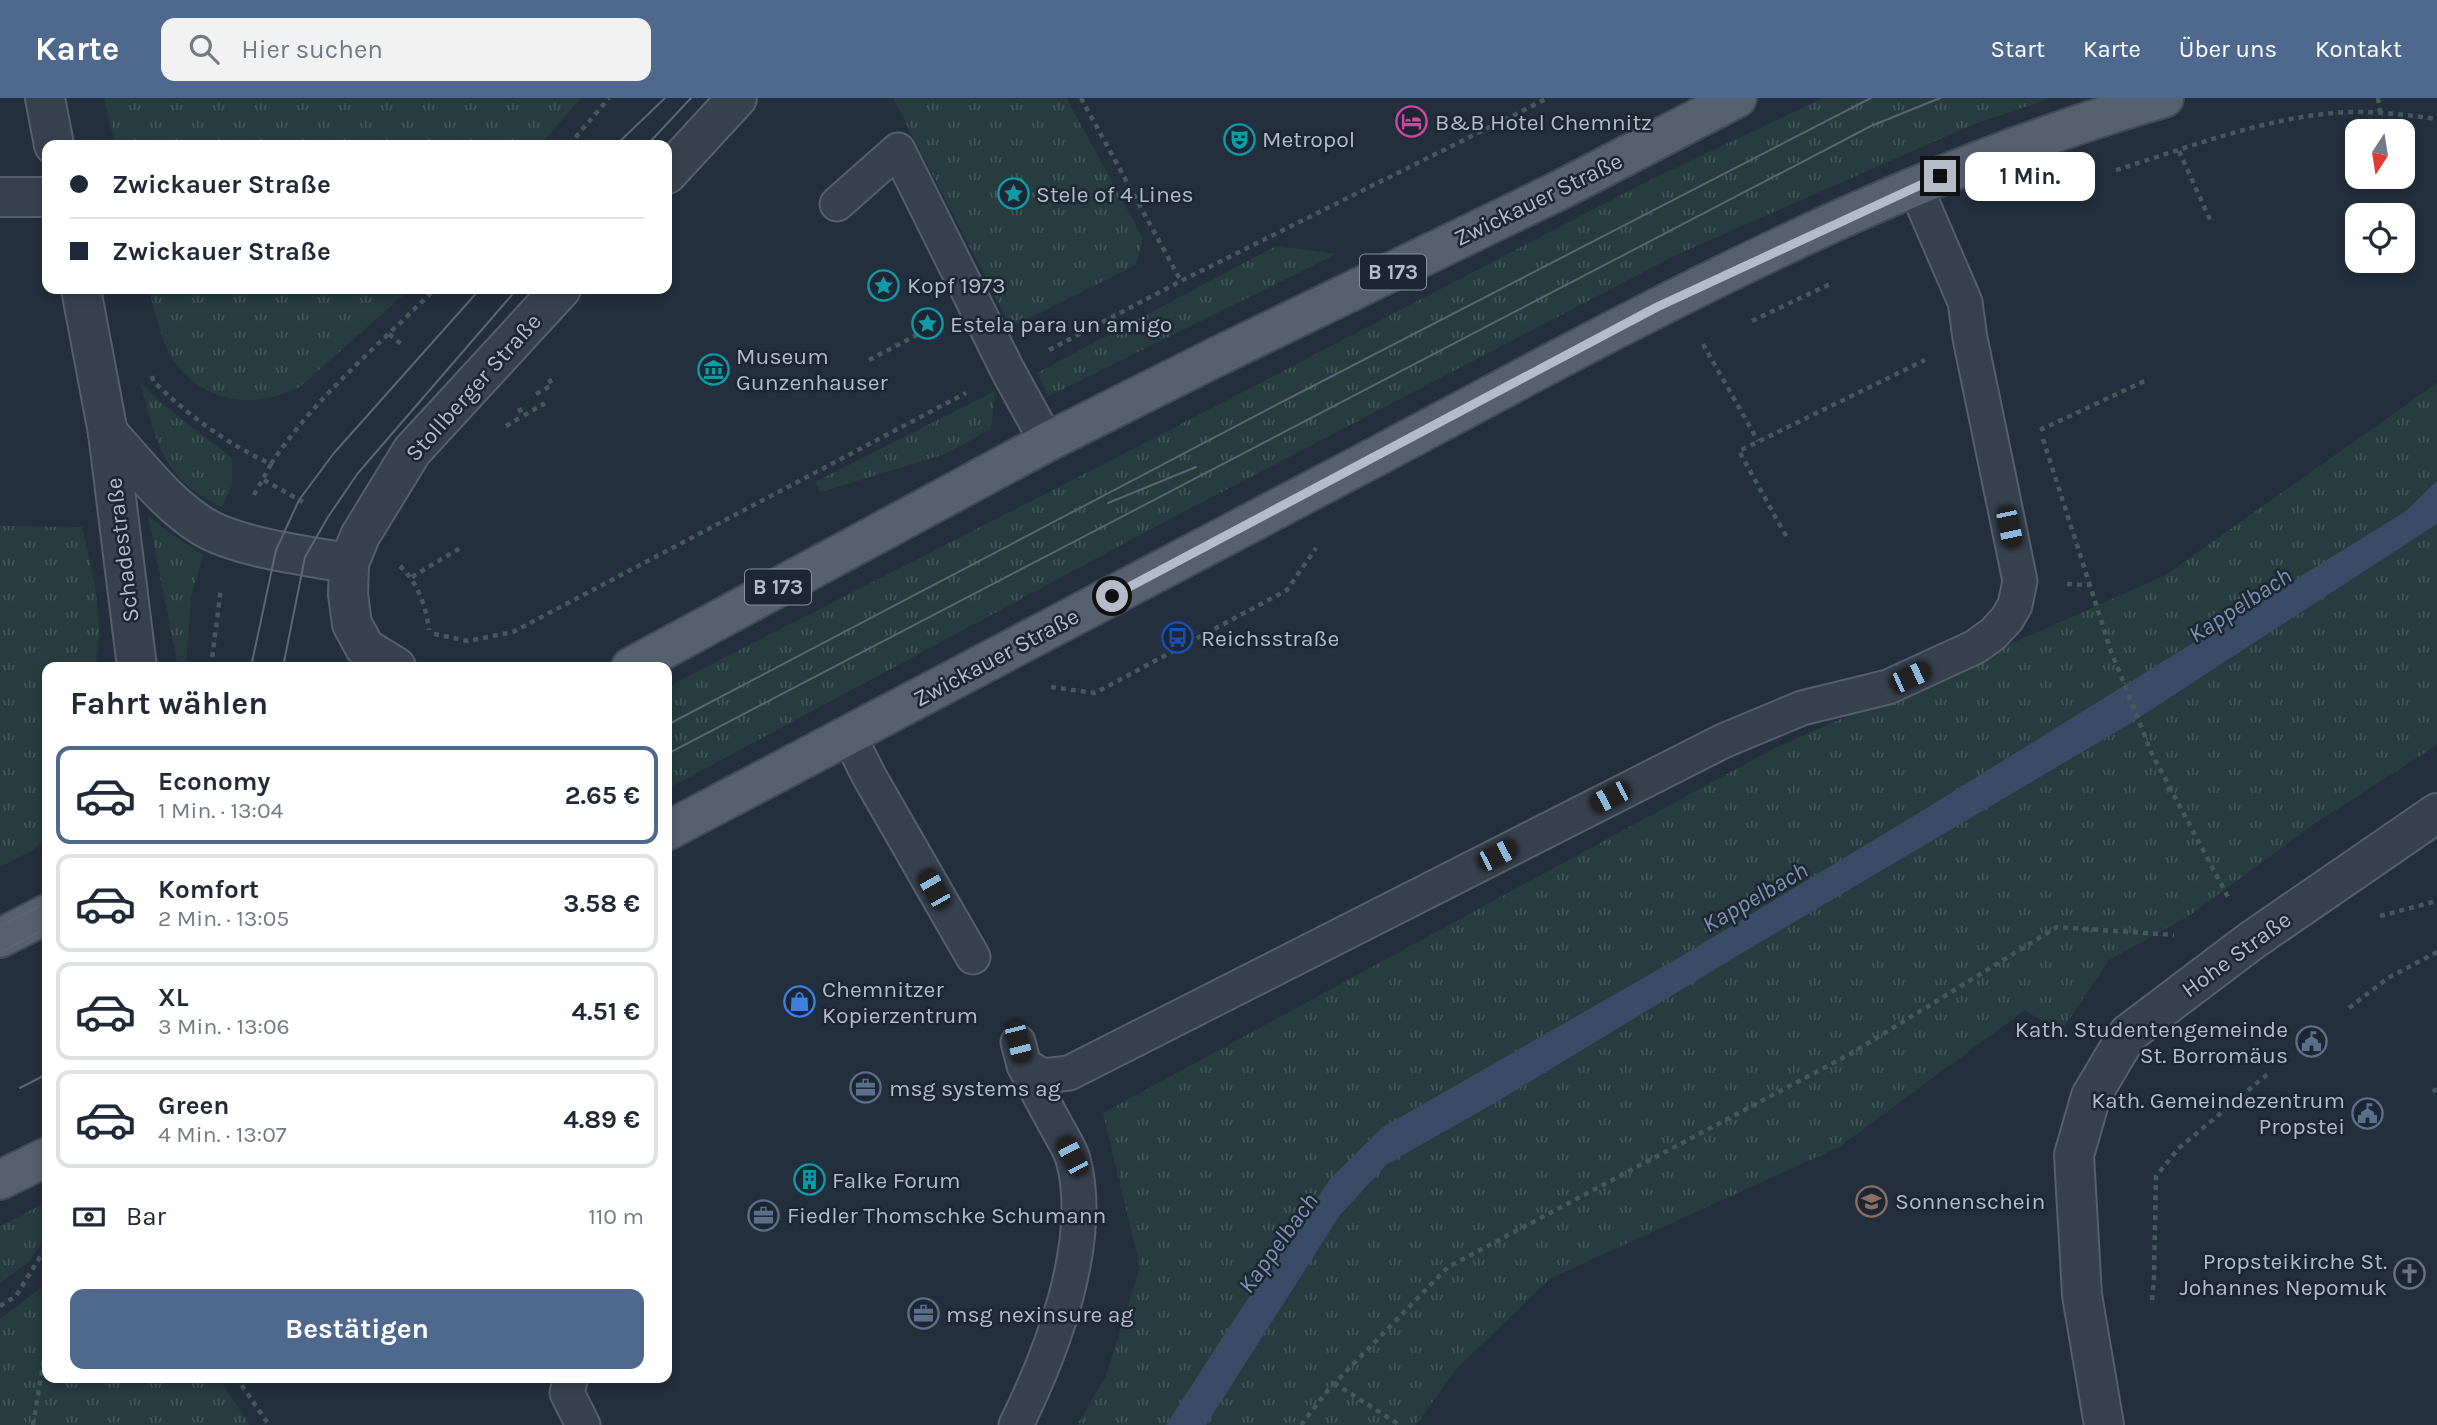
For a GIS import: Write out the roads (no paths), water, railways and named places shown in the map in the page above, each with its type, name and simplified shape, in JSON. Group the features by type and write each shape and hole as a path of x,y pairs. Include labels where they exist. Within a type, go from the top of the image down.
{"main road":[{"name":"Zwickauer Straße","path":"640,662 1047,442 1560,190 1737,98"},
{"name":"Zwickauer Straße","path":"672,828 1657,307 1916,186 1988,156 2085,121 2164,98"},
{"path":"0,938 42,917"},
{"path":"0,1180 42,1159"}],"street":[{"path":"45,98 53,140"},
{"path":"672,169 737,98"},
{"path":"0,197 42,198"},
{"name":"Schadestraße","path":"82,294 108,433 136,662"},
{"name":"Stollberger Straße","path":"349,563 368,521 412,451 556,294"},
{"name":"Schadestraße","path":"108,433 171,502 205,527 232,538 295,554 349,563"},
{"path":"349,563 348,594 352,624 365,648 388,662"},
{"name":"Hohe Straße","path":"2104,1425 2082,1295 2074,1155 2091,1096 2128,1034 2251,941 2437,813"}],"lane":[{"path":"837,204 898,150 1047,442"},
{"path":"1016,1425 1037,1382 1059,1318 1075,1252 1080,1193 1072,1156 1021,1053 1043,1076 1069,1073 1723,741 1802,708 1888,687 1975,647 2007,619 2015,606 2020,581 1965,302 1916,186"},
{"path":"848,734 972,957"},
{"path":"570,1383 567,1393 583,1425"}],"water":[{"path":"2437,481 2437,524 2123,728 1493,1104 1387,1164 1340,1215 1206,1425 1166,1425 1331,1178 1383,1127 1680,957 1917,814 2406,511"}],"tram line":[{"path":"621,140 665,98"},
{"path":"652,140 691,98"},
{"path":"672,722 1278,404 1871,98"},
{"path":"672,751 1871,126 1940,98"},
{"path":"252,662 276,550 299,500 334,453 476,294"},
{"path":"284,662 305,557 328,517 358,473 513,294"},
{"path":"1108,503 1196,467"},
{"path":"0,926 42,905"},
{"path":"0,952 42,931"},
{"path":"20,1088 42,1077"}],"place":[{"name":"B&B Hotel Chemnitz","path":"1412,122"},
{"name":"Metropol","path":"1239,139"},
{"name":"Stele of 4 Lines","path":"1013,194"},
{"name":"Kopf 1973","path":"884,285"},
{"name":"Estela para un amigo","path":"927,324"},
{"name":"Museum Gunzenhauser","path":"713,369"},
{"name":"Reichsstraße","path":"1178,638"},
{"name":"Chemnitzer Kopierzentrum","path":"799,1002"},
{"name":"Kath. Studentengemeinde St. Borromäus","path":"2311,1042"},
{"name":"msg systems ag","path":"866,1088"},
{"name":"Kath. Gemeindezentrum Propstei","path":"2368,1113"},
{"name":"Falke Forum","path":"809,1180"},
{"name":"Sonnenschein","path":"1872,1201"},
{"name":"Fiedler Thomschke Schumann","path":"764,1215"},
{"name":"Propsteikirche St. Johannes Nepomuk","path":"2410,1274"},
{"name":"msg nexinsure ag","path":"923,1314"}],"water label":[{"name":"Kappelbach","path":"2240,605"},
{"name":"Kappelbach","path":"1755,897"},
{"name":"Kappelbach","path":"1278,1243"}]}
